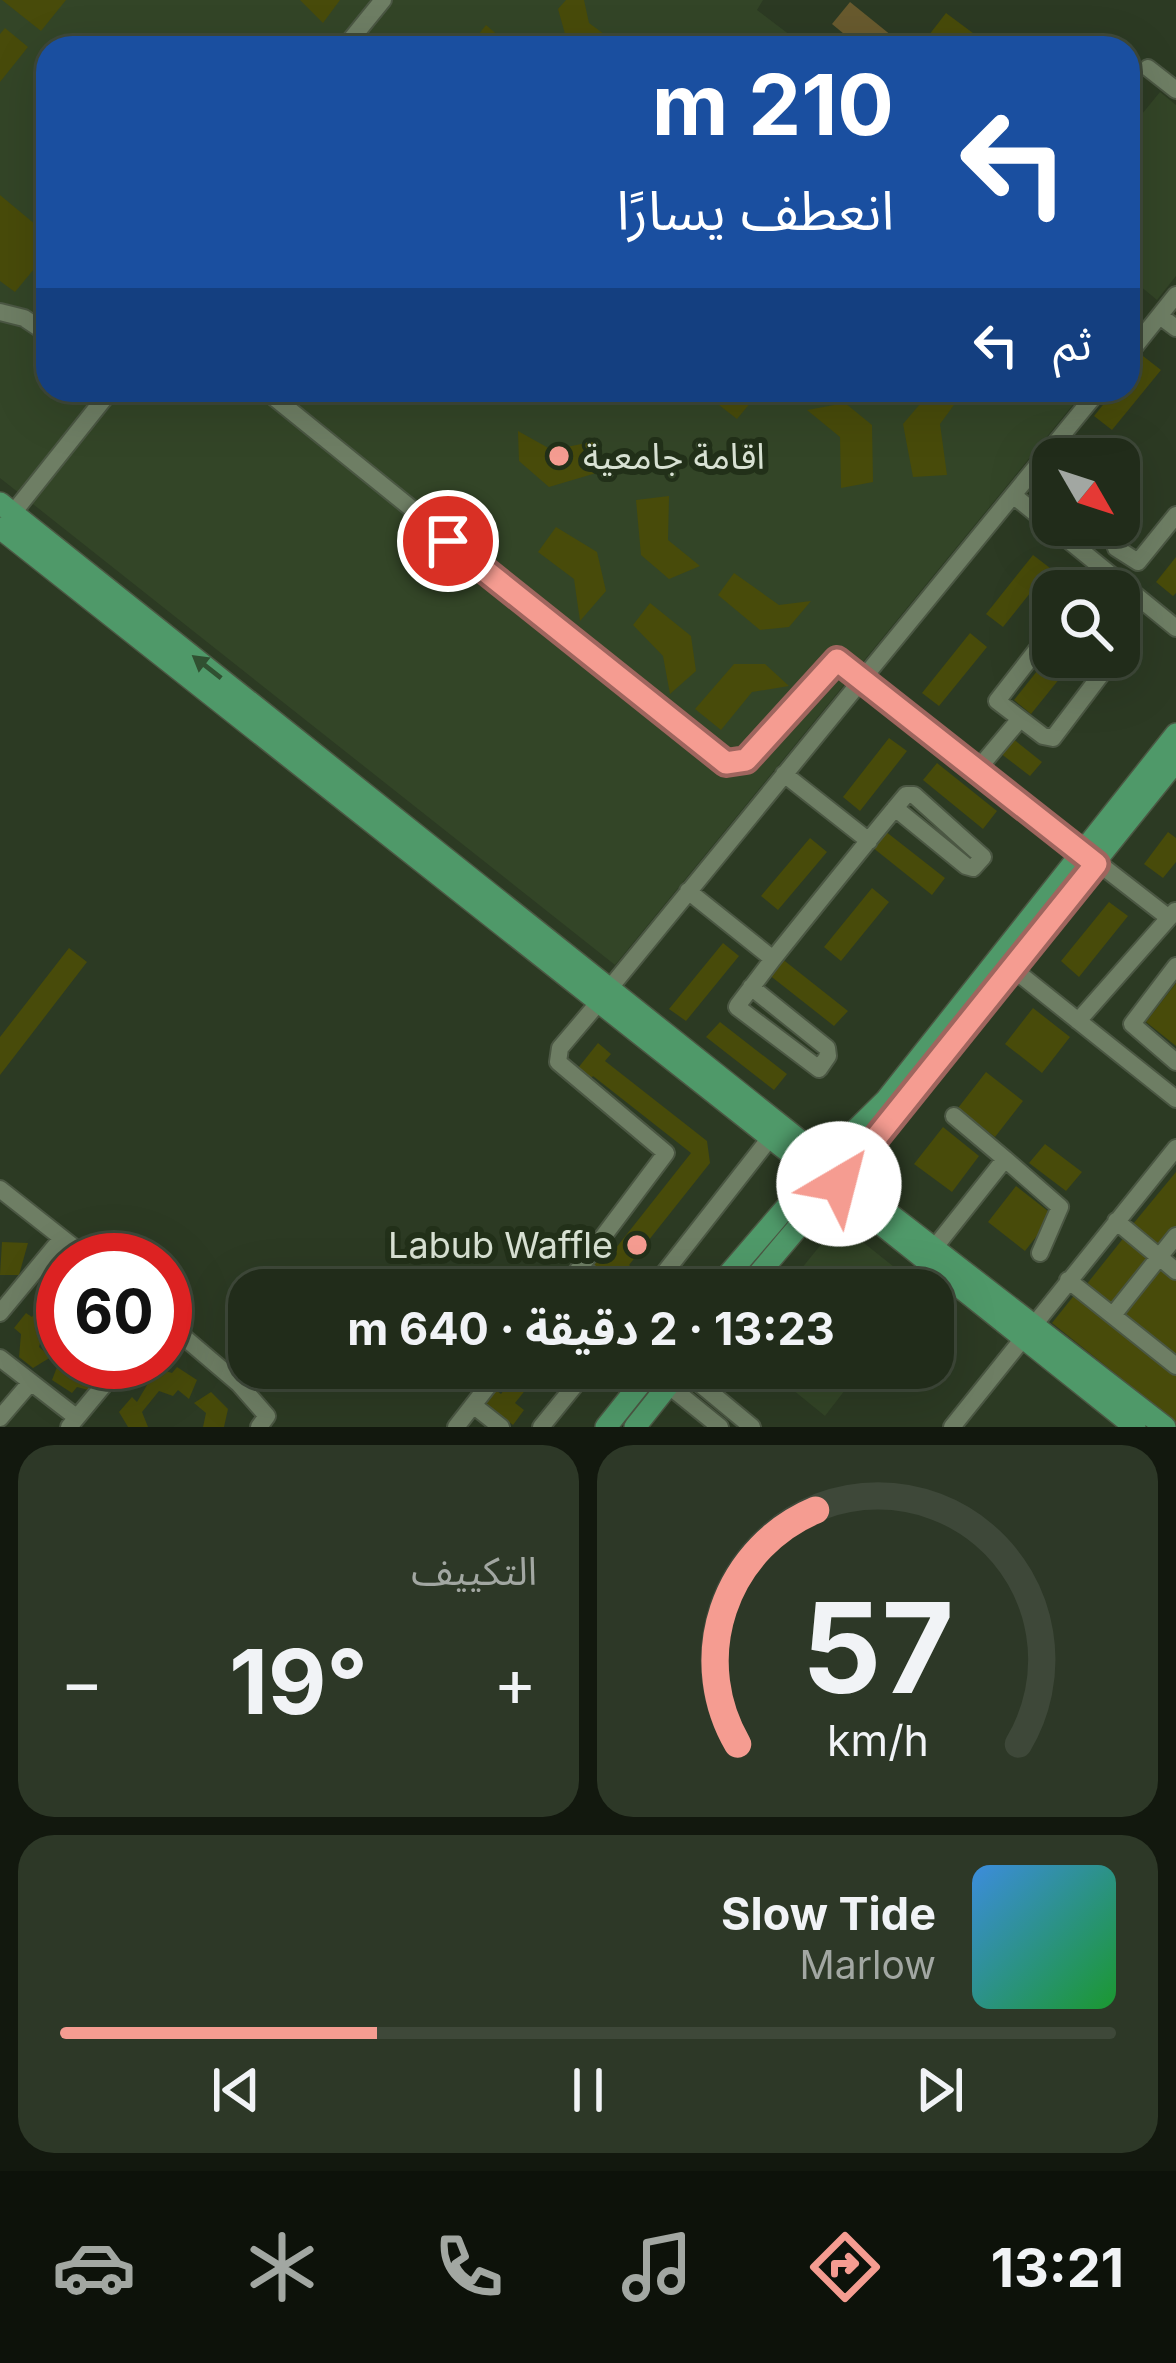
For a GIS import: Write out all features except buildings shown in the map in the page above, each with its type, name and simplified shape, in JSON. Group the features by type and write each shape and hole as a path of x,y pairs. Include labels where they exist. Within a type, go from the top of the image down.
{"main road":[{"path":"4,515 1027,1331 1165,1427"},
{"path":"736,1269 829,1174 1012,968 1176,734"},
{"path":"760,1269 886,1100 1176,761"},
{"path":"603,995 770,1138 935,1247 1135,1427"},
{"path":"606,1427 652,1389"},
{"path":"635,1427 660,1389"}],"street":[{"path":"354,36 383,0"},
{"path":"1148,68 1176,90"},
{"path":"1140,340 1176,296"},
{"path":"0,311 36,326"},
{"path":"1160,316 1176,328"},
{"path":"4,515 101,402"},
{"path":"280,402 726,763 746,760 837,660 1089,858 1172,914 1078,1021"},
{"path":"584,1269 666,1153 558,1062 560,1048 1089,402"},
{"path":"1013,495 1176,628"},
{"path":"1116,548 1138,562 1176,515"},
{"path":"1032,655 998,698 1020,719 1053,738 1098,678"},
{"path":"978,769 1020,719"},
{"path":"784,775 868,842"},
{"path":"751,987 827,1048 829,1056 819,1069 737,1006 751,987 772,959 868,842 895,808 906,795 914,795 982,856 973,868 966,866 895,808"},
{"path":"688,891 772,959"},
{"path":"1176,966 1132,1024 1176,1062"},
{"path":"1012,968 1176,1099"},
{"path":"954,1116 1060,1208 1040,1253"},
{"path":"667,1269 770,1138"},
{"path":"952,1427 1176,1148"},
{"path":"935,1247 1005,1159"},
{"path":"0,1189 56,1233"},
{"path":"1116,1221 1176,1271"},
{"path":"1113,1316 1176,1235"},
{"path":"0,1313 36,1269"},
{"path":"1068,1280 1176,1366"},
{"path":"192,1344 239,1384 268,1423"},
{"path":"0,1358 72,1422 100,1389"},
{"path":"0,1418 30,1383"},
{"path":"456,1427 486,1389"},
{"path":"541,1427 572,1389"},
{"path":"686,1389 720,1427"},
{"path":"695,1389 752,1427"},
{"path":"473,1405 501,1427"}],"shaded area":[{"path":"0,0 763,0 757,10 791,36 36,36 36,402 1075,402 1046,438 1032,438 1032,455 615,965 0,478"},
{"path":"850,2 892,36 846,36 832,24"},
{"path":"1160,92 1176,105 1176,276 1157,300 1140,286 1140,116"},
{"path":"859,1239 897,1269 801,1269 823,1242"},
{"path":"792,1389 846,1389 825,1416"}],"place":[{"name":"اقامة جامعية","path":"559,456"},
{"name":"Labub Waffle","path":"637,1245"}],"route":[{"path":"448,541 726,763 746,760 837,660 1096,864 839,1184"}]}
